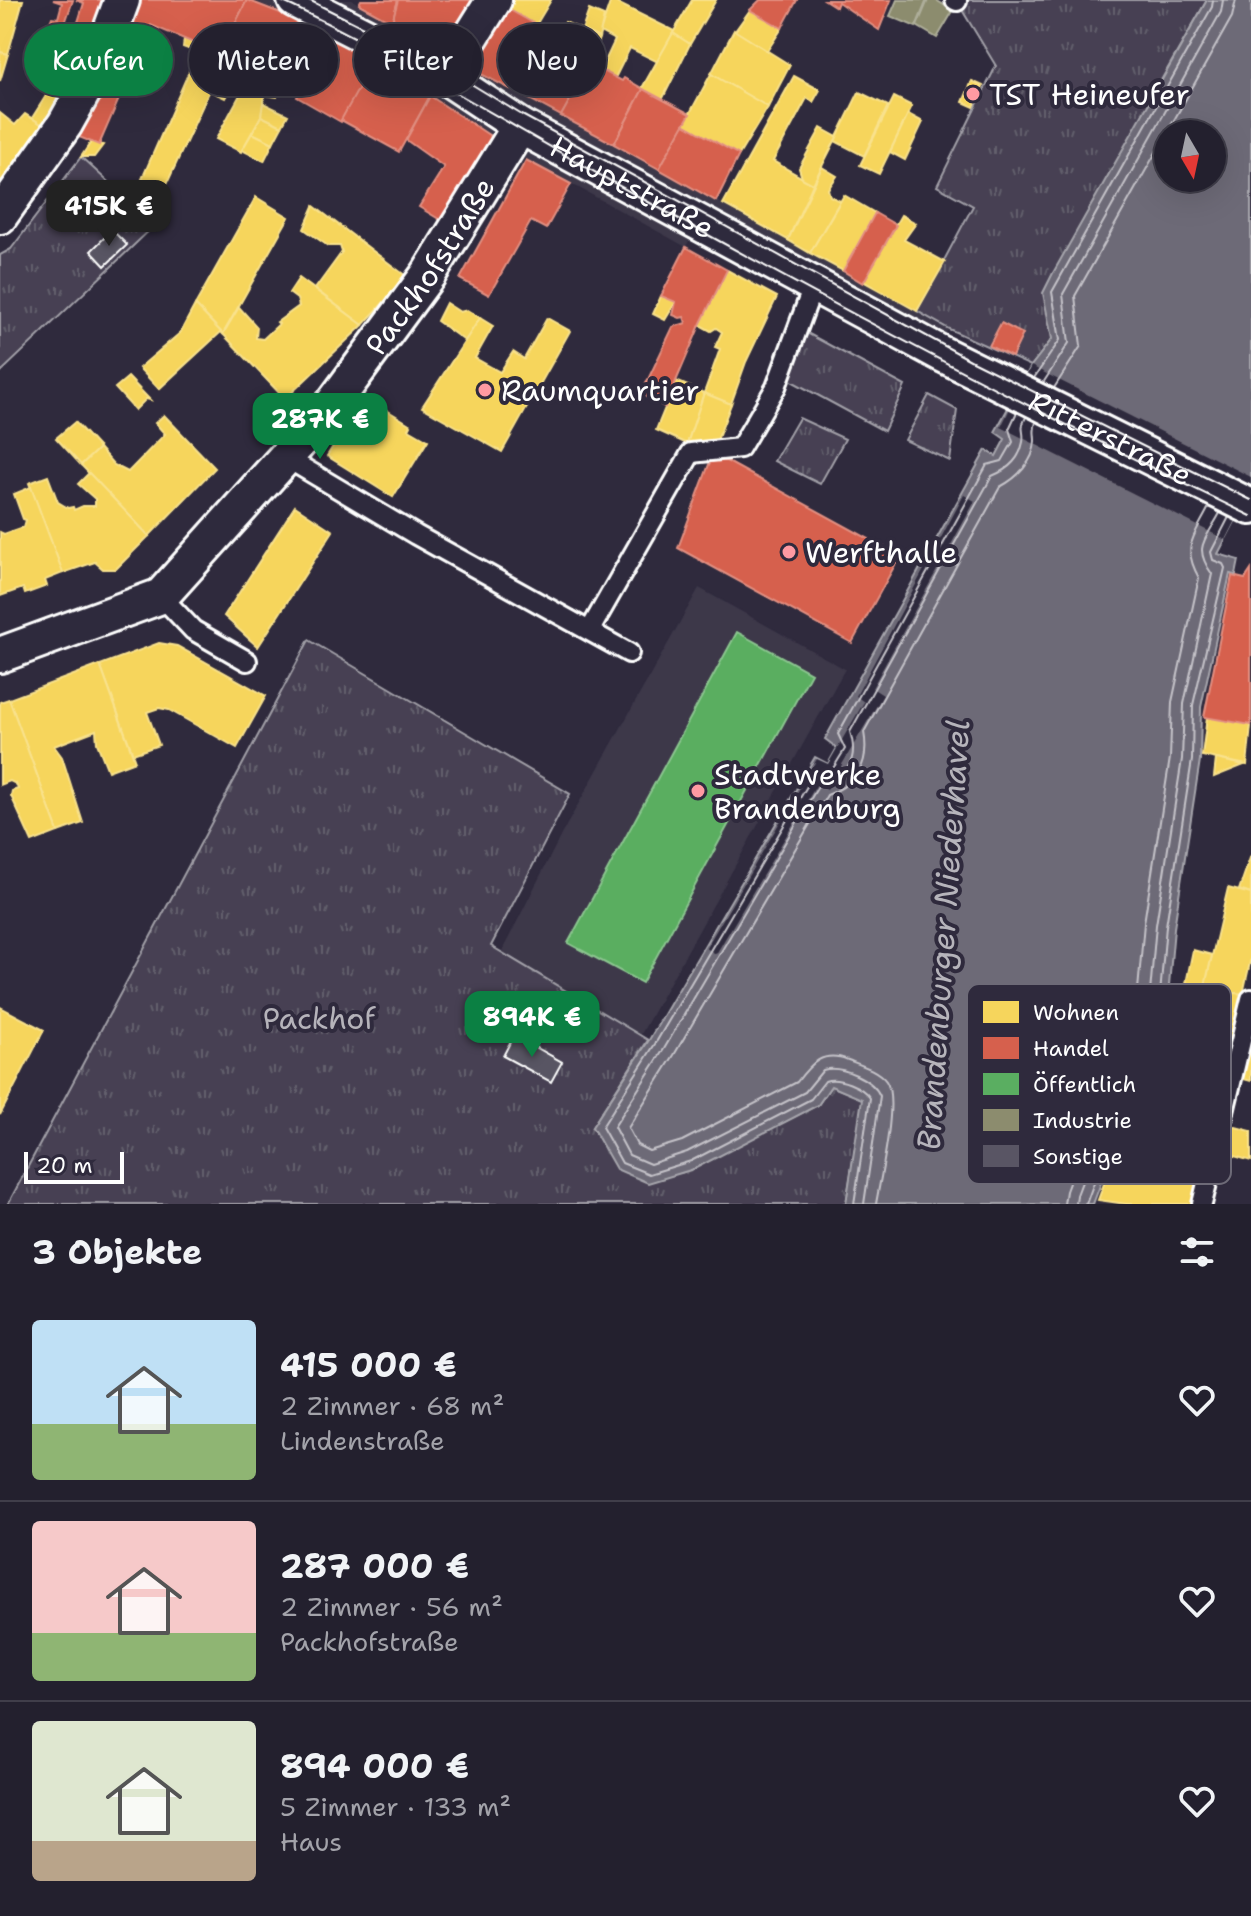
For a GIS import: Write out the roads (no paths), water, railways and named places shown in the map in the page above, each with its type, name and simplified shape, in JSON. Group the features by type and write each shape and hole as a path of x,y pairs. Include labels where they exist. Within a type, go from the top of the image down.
{"street":[{"path":"0,216 65,124 98,65 122,0"},
{"name":"Hauptstraße","path":"295,0 354,30"},
{"path":"479,24 494,0"},
{"name":"Hauptstraße","path":"475,96 520,126 971,369"},
{"name":"Packhofstraße","path":"0,655 161,596 329,409 428,275 520,126"},
{"name":"Ritterstraße","path":"971,369 1251,507"}],"lane":[{"path":"590,630 659,500 691,453 740,448 776,387 814,284"},
{"path":"285,457 416,535 629,653"},
{"path":"161,596 193,630 247,661"},
{"path":"1231,1083 1251,999"},
{"path":"1202,1204 1207,1184"}],"water":[{"name":"Brandenburger Niederhavel","path":"1207,0 1251,0 1251,491 1218,554 1239,560 1236,575 1230,574 1201,707 1200,760 1174,928 1169,984 967,984 967,1184 1101,1184 1093,1204 846,1204 862,1099 831,1086 818,1105 694,1169 648,1183 616,1169 592,1127 649,1040 815,757 828,764 837,748 825,739 986,450 996,456 1005,439 995,432 1031,366 1052,339 1043,293"}],"tram line":[{"path":"279,0 414,69 863,319 1017,400 1251,516"},
{"path":"309,0 445,68 522,115 974,362 1251,500"}],"place":[{"name":"TST Heineufer","path":"973,94"},
{"name":"Raumquartier","path":"485,390"},
{"name":"Werfthalle","path":"789,552"},
{"name":"Stadtwerke Brandenburg","path":"698,791"}],"park label":[{"name":"Packhof","path":"319,1018"}]}
